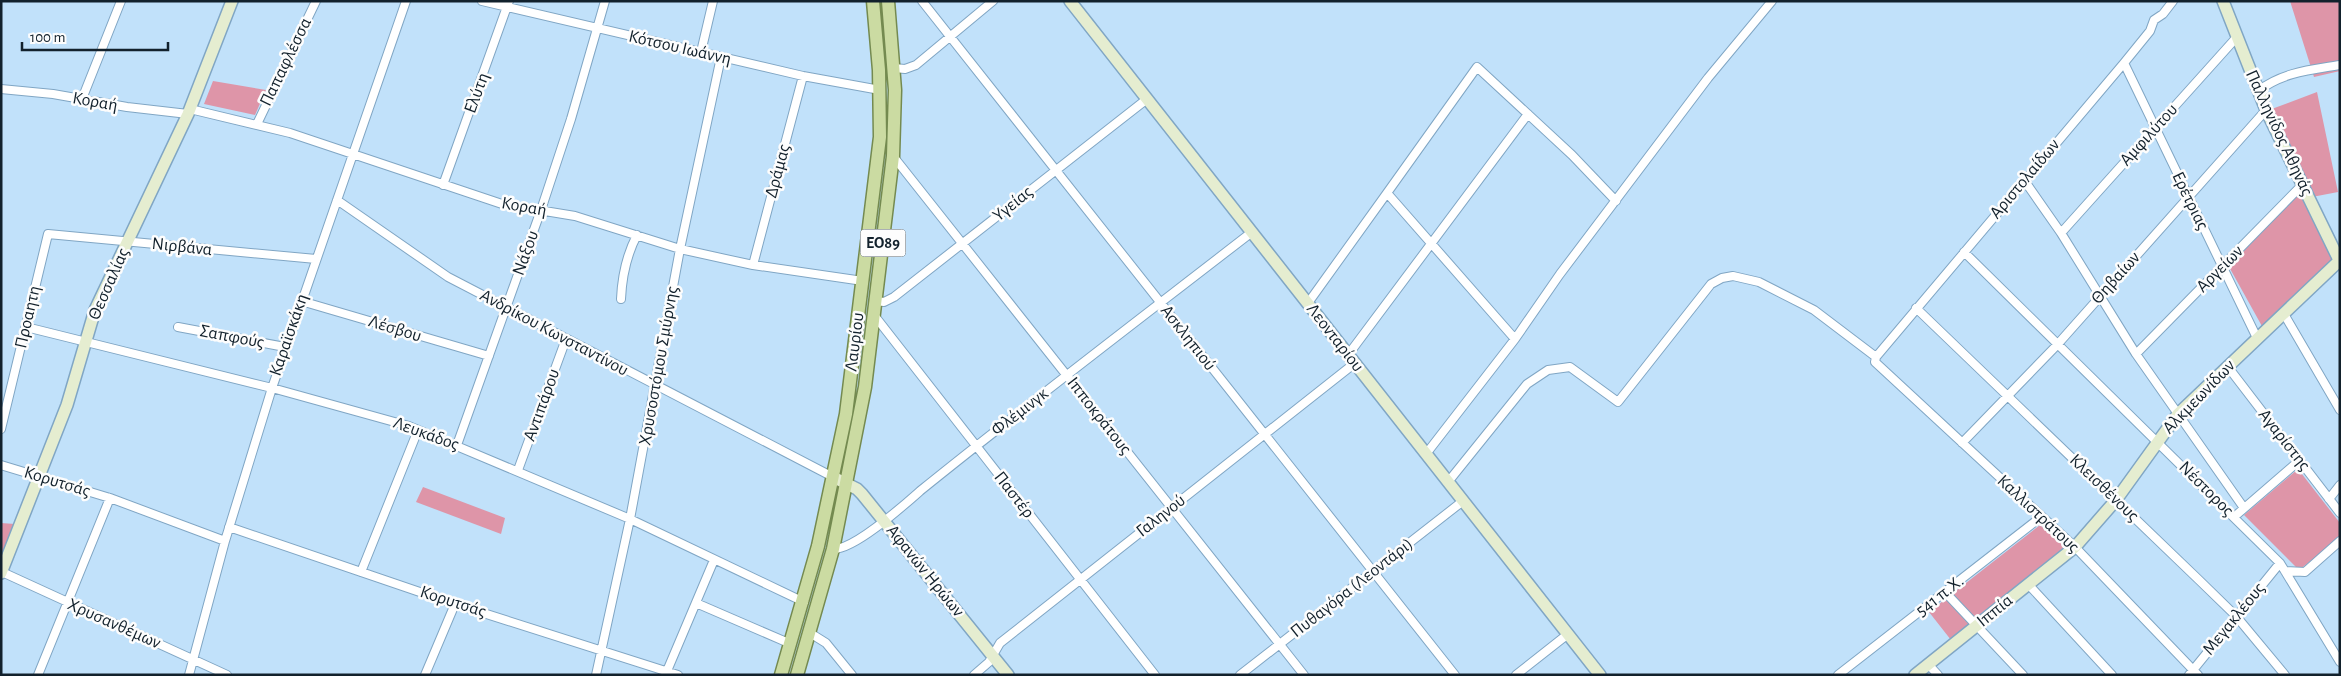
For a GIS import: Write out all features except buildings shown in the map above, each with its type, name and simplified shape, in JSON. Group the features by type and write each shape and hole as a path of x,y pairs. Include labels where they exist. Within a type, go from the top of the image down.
{"main road":[{"name":"Λαυρίου","path":"781,675 804,602 846,414 878,152 880,90 873,1"},
{"name":"Λαυρίου","path":"797,675 833,549 861,415 893,156 895,116 894,68 888,1"}],"street":[{"path":"82,99 121,1"},
{"name":"Θεσσαλίας","path":"2,572 68,405 95,310 189,111 232,1"},
{"name":"Παπαφλέσσα","path":"257,124 316,1"},
{"name":"Καραϊσκάκη","path":"189,675 229,527 272,388 406,1"},
{"name":"Κότσου Ιωάννη","path":"482,1 508,4 596,28 803,76 880,90"},
{"name":"Νάξου","path":"457,445 541,210 571,119 605,1"},
{"path":"701,52 713,1"},
{"name":"Ασκληπιού","path":"922,1 1455,675"},
{"path":"894,68 905,69 916,65 993,1"},
{"name":"Λεονταρίου","path":"1070,1 1600,675"},
{"path":"1426,454 1515,339 1560,274 1708,78 1772,1"},
{"name":"Αριστολαίδων","path":"1876,357 2124,63 2150,31 2154,20 2163,14 2173,1"},
{"name":"Παλληνίδος Αθηνάς","path":"2224,1 2236,38 2266,110 2339,261"},
{"name":"Ελύτη","path":"443,185 508,4"},
{"name":"Αμφιλύτου","path":"2061,233 2236,38"},
{"name":"Χρυσοστόμου Σμύρνης","path":"596,675 630,519 680,249 721,57"},
{"name":"Ερέτριας","path":"2124,63 2154,129 2257,338"},
{"path":"2258,91 2270,82 2289,74 2340,65"},
{"path":"1308,303 1477,67 1528,114 1616,201"},
{"name":"Δράμας","path":"753,266 803,76"},
{"name":"Κοραή","path":"1,89 82,99 127,107 189,111 257,124 354,153 502,204 575,216 680,249 753,266 863,281"},
{"name":"Υγείας","path":"876,301 889,301 1147,99"},
{"name":"Θηβαίων","path":"1962,443 2057,345 2266,110"},
{"name":"Γαληνού","path":"974,675 989,662 1000,643 1266,436 1352,359 1430,244 1528,114"},
{"name":"Ιπποκράτους","path":"893,156 1304,675"},
{"name":"Νέστορος","path":"2024,180 2061,233 2136,354 2244,508"},
{"name":"Αργείων","path":"2136,354 2303,184"},
{"path":"1387,193 1515,339"},
{"name":"Ανδρίκου Κωνσταντίνου","path":"337,200 448,277 833,477"},
{"name":"Φλέμινγκ","path":"833,549 846,548 884,521 976,446 1252,232"},
{"name":"Νιρβάνα","path":"48,234 316,259"},
{"name":"Προαητη","path":"1,429 48,234"},
{"path":"621,299 624,270 637,235"},
{"name":"Νέστορος","path":"1964,252 2280,563 2340,662"},
{"name":"Αλκμεωνίδων","path":"2075,547 2116,500 2157,440 2178,414 2339,261"},
{"path":"1448,482 1527,384 1548,370 1570,367 1618,402 1711,284 1727,276 1741,277 1760,282 1797,300 1828,319 1876,357"},
{"name":"Λέσβου","path":"301,301 489,356"},
{"name":"Κλεισθένους","path":"1916,308 2236,616 2285,675"},
{"path":"2284,314 2340,410"},
{"name":"Παστέρ","path":"874,315 1155,675"},
{"name":"Λευκάδος","path":"26,327 272,388 418,430 518,470 630,519 804,602"},
{"name":"Σαπφούς","path":"178,327 286,347"},
{"name":"Αντιπάρου","path":"518,470 566,339"},
{"name":"Καλλιστράτους","path":"1876,357 1875,362 2075,547 2193,673"},
{"name":"Αγαρίστης","path":"2228,366 2340,513"},
{"path":"361,572 418,430"},
{"path":"2234,517 2300,460"},
{"name":"Κορυτσάς","path":"1,465 110,498 225,541"},
{"name":"Αφανών Ηρώων","path":"833,477 857,489 1008,675"},
{"path":"2329,499 2340,486"},
{"path":"38,675 110,498"},
{"name":"Πυθαγόρα (Λεοντάρι)","path":"1240,675 1463,501"},
{"name":"541 π.Χ.","path":"1838,675 2041,517"},
{"name":"Κορυτσάς","path":"229,527 455,604 678,675"},
{"path":"2285,571 2305,572 2340,541"},
{"name":"Ιππία","path":"1915,675 2075,547"},
{"path":"667,671 714,560"},
{"name":"Μεγακλέους","path":"2193,673 2236,616 2280,563"},
{"name":"Χρυσανθέμων","path":"2,572 66,603 227,675"},
{"path":"2028,584 2112,675"},
{"path":"1945,592 1978,624 2023,675"},
{"path":"696,603 791,644"},
{"path":"426,675 455,604"},
{"path":"810,633 826,644 852,675"},
{"path":"1516,675 1568,634"},
{"path":"1928,664 1938,675"}],"shaded area":[{"path":"2290,1 2340,1 2340,71 2314,77"},
{"path":"213,81 266,90 255,115 204,104"},
{"path":"2317,92 2338,192 2312,197 2269,110"},
{"path":"2302,191 2333,259 2263,328 2228,265"},
{"path":"2298,469 2340,523 2340,538 2299,570 2244,515"},
{"path":"423,487 505,518 501,534 416,502"},
{"path":"1,523 15,524 1,557"},
{"path":"2040,525 2066,547 1951,640 1929,612"}]}
